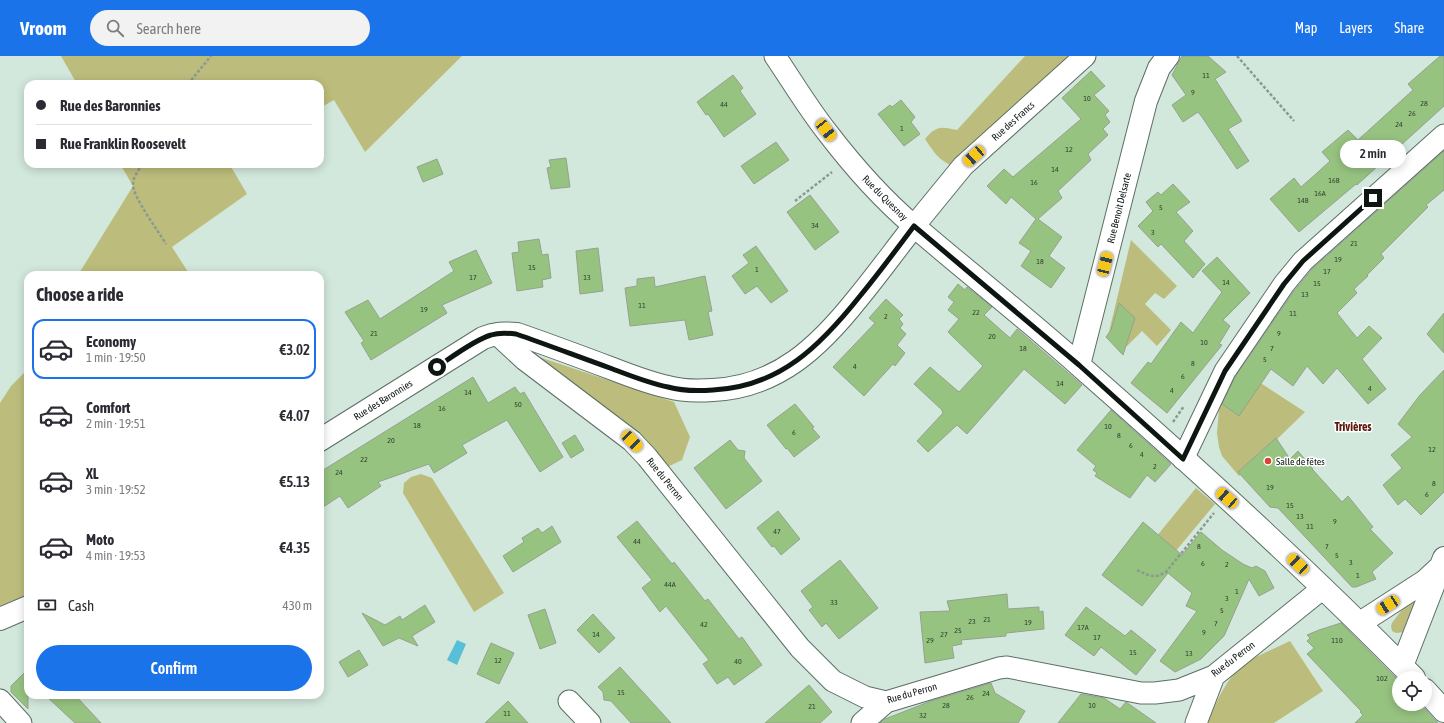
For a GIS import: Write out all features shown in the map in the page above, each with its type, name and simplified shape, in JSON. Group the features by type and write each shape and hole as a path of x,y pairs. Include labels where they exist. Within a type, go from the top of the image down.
{"street":[{"name":"Rue du Quesnoy","path":"775,56 848,159 888,204 1079,365 1227,498 1323,588 1407,671"},
{"name":"Rue des Francs","path":"914,226 963,166 1085,56"},
{"name":"Rue Benoit Delsarte","path":"1079,365 1146,101 1159,68 1168,56"},
{"path":"1183,459 1225,371 1284,284 1303,261 1444,135"},
{"name":"Rue des Baronnies","path":"324,437 483,338 497,334 516,334 669,388 697,391 720,390 760,381 782,371 807,354 822,340 854,303 914,226"},
{"name":"Rue du Perron","path":"497,334 525,360 632,441 659,471 800,648 833,681 865,698 886,702 999,668 1007,667 1141,693 1179,690 1214,676 1323,588"},
{"path":"1355,619 1425,581 1442,563"},
{"path":"1408,671 1418,628 1442,563"},
{"path":"0,619 24,609"},
{"path":"1196,723 1214,676"},
{"path":"1432,698 1444,711"},
{"path":"0,700 21,723"},
{"path":"569,701 590,723"},
{"path":"862,723 886,702"}],"path":[{"path":"191,80 211,56"},
{"path":"1237,56 1294,121"},
{"path":"795,202 848,159"},
{"path":"140,168 133,181 137,198 166,244"},
{"path":"1137,570 1149,576 1156,577 1166,572 1227,498"}],"green space":[{"path":"61,56 462,56 365,152 334,100 324,106 324,80 75,80"},
{"path":"1025,56 1085,56 953,166 940,158 925,139 939,128 957,130"},
{"path":"122,168 232,168 247,194 172,247 187,271 80,271 133,186"},
{"path":"1131,240 1177,286 1164,299 1155,293 1145,304 1171,330 1157,346 1142,331 1127,346 1109,332"},
{"path":"542,358 674,402 690,437 682,460 659,471 538,369"},
{"path":"1239,369 1305,412 1239,476 1222,456 1217,433 1219,409"},
{"path":"24,373 24,609 0,619 0,403 11,386"},
{"path":"421,474 432,478 504,593 474,612 403,493 404,483 411,477"},
{"path":"1196,488 1215,504 1175,552 1156,537"},
{"path":"1419,594 1405,632 1396,633 1392,631 1392,623 1413,595"},
{"path":"1290,641 1323,691 1274,723 1208,723 1224,689 1241,666 1253,658"}],"water":[{"path":"457,640 466,644 457,665 447,660"}],"building":[{"path":"1182,56 1208,56 1226,72 1215,79 1242,121 1228,129 1249,161 1237,169 1198,112 1183,122 1172,105 1186,95 1172,75"},
{"path":"1440,56 1444,56 1444,106 1357,185 1356,184 1299,232 1270,199 1294,178 1301,187 1317,173 1330,161 1322,152 1348,130 1358,140 1413,90 1408,84"},
{"path":"1091,71 1105,86 1094,95 1109,111 1105,115 1110,122 1103,129 1108,135 1088,154 1091,160 1058,191 1062,198 1038,219 1062,237 1049,256 1065,268 1051,288 1021,266 1031,251 1019,243 1036,219 1011,197 1006,204 987,186 1004,169 1013,177 1081,119 1062,98"},
{"path":"733,75 743,88 740,91 756,114 724,137 708,114 706,115 697,102"},
{"path":"901,100 915,117 911,122 920,134 904,146 878,114 890,105 892,107"},
{"path":"776,142 789,160 754,184 741,166"},
{"path":"1444,151 1444,190 1426,205 1428,207 1381,254 1384,258 1354,289 1357,293 1337,313 1357,338 1369,326 1382,338 1362,359 1386,389 1368,404 1337,368 1323,384 1307,366 1293,386 1271,369 1239,416 1222,404 1235,377 1294,291 1312,269"},
{"path":"566,158 570,187 551,189 547,168 551,167 549,160"},
{"path":"437,159 443,174 423,182 417,167"},
{"path":"1173,184 1190,202 1176,212 1193,231 1184,241 1205,264 1193,278 1161,244 1158,247 1138,226 1153,211 1146,202 1158,192 1161,195"},
{"path":"810,195 839,232 815,250 787,212"},
{"path":"539,239 542,255 548,254 551,278 542,280 543,287 517,291 512,253 519,252 518,242"},
{"path":"756,246 788,291 771,303 757,286 745,294 732,276 749,263 743,255"},
{"path":"598,248 603,291 580,294 576,251"},
{"path":"476,250 492,283 442,305 447,313 371,360 361,343 364,341 345,312 368,300 380,319 454,271 449,262"},
{"path":"1217,257 1250,293 1223,320 1230,326 1219,344 1222,345 1167,413 1131,383 1148,362 1151,364 1181,322 1193,333 1222,292 1202,271"},
{"path":"705,276 712,311 708,312 713,335 689,340 685,320 630,326 625,288 637,286 637,279 654,277 655,287"},
{"path":"958,284 965,290 967,287 992,307 984,315 1010,338 1017,329 1082,385 1065,404 1024,369 967,434 957,425 928,452 917,441 943,413 942,410 914,384 930,367 959,392 983,366 948,332 959,319 948,310 954,302 948,297"},
{"path":"886,299 903,315 899,319 903,324 900,328 906,334 897,345 905,353 895,366 893,364 864,396 833,367 875,323 869,318"},
{"path":"1119,303 1135,318 1123,355 1106,337 1111,330"},
{"path":"1444,313 1444,353 1427,334"},
{"path":"1444,370 1444,492 1421,515 1405,499 1398,505 1383,485 1402,468 1391,455 1412,437 1398,424 1420,395"},
{"path":"473,377 488,403 515,387 520,394 524,392 563,457 540,472 507,420 462,445 467,453 434,473 429,464 378,482 381,486 348,508 340,496 324,506 324,470"},
{"path":"795,404 814,427 812,428 820,437 794,457 767,425"},
{"path":"1111,410 1171,464 1155,482 1147,475 1130,498 1095,476 1097,473 1093,470 1096,466 1077,450"},
{"path":"575,435 584,450 571,458 562,443"},
{"path":"1276,438 1290,459 1298,451 1342,502 1348,496 1373,527 1370,529 1393,553 1372,572 1376,579 1356,587 1352,587 1278,508 1270,507 1238,472"},
{"path":"730,440 738,450 745,451 744,458 762,481 726,509 694,468"},
{"path":"778,511 800,539 781,555 774,546 772,547 757,528"},
{"path":"637,521 672,564 674,562 705,601 708,599 739,639 742,637 762,665 734,685 728,677 717,684 703,664 709,660 666,606 660,612 642,588 652,580 617,537"},
{"path":"1143,522 1182,555 1201,532 1222,550 1243,564 1252,568 1256,566 1265,571 1274,588 1259,596 1249,579 1224,636 1201,659 1175,672 1160,661 1197,611 1186,606 1192,593 1168,573 1142,606 1102,575"},
{"path":"552,526 561,542 513,572 503,556 524,542 522,538 538,528 542,533"},
{"path":"840,560 878,608 839,639 826,623 822,627 809,610 813,607 801,591"},
{"path":"1007,594 1008,609 1039,607 1039,612 1043,611 1044,629 1006,633 1006,636 961,640 962,644 952,646 954,658 925,663 920,612 950,611 947,601"},
{"path":"425,605 435,622 412,636 418,646 399,638 383,646 362,613 385,625 400,616 402,620"},
{"path":"1086,607 1125,636 1131,630 1156,650 1136,675 1101,647 1094,656 1065,635"},
{"path":"545,609 556,643 540,649 528,615"},
{"path":"593,614 615,638 599,653 577,630"},
{"path":"1341,623 1392,674 1392,711 1427,711 1438,723 1355,723 1363,715 1360,712 1361,711 1307,654 1314,648 1307,641 1310,638 1307,635"},
{"path":"491,643 514,653 499,684 477,674"},
{"path":"359,650 368,665 348,677 339,662"},
{"path":"620,667 671,723 631,723 611,701 604,700 603,692 598,687"},
{"path":"24,673 24,699 28,699 28,709 11,692 11,686"},
{"path":"991,683 995,693 1025,711 1018,723 880,723 885,719 931,701"},
{"path":"809,685 832,712 820,723 765,723"},
{"path":"1081,694 1104,698 1120,709 1126,702 1156,723 1058,723"},
{"path":"49,699 79,699 101,723 75,723"},
{"path":"508,701 528,723 485,723"}],"place":[{"name":"Salle de fëtes","path":"1268,461"}],"district":[{"name":"Trivières","path":"1353,427"}],"route":[{"path":"437,367 483,338 492,334 502,333 516,334 669,388 697,391 720,390 760,381 782,371 807,354 822,340 845,315 914,226 1079,365 1183,459 1225,371 1284,284 1303,261 1373,198"}]}
